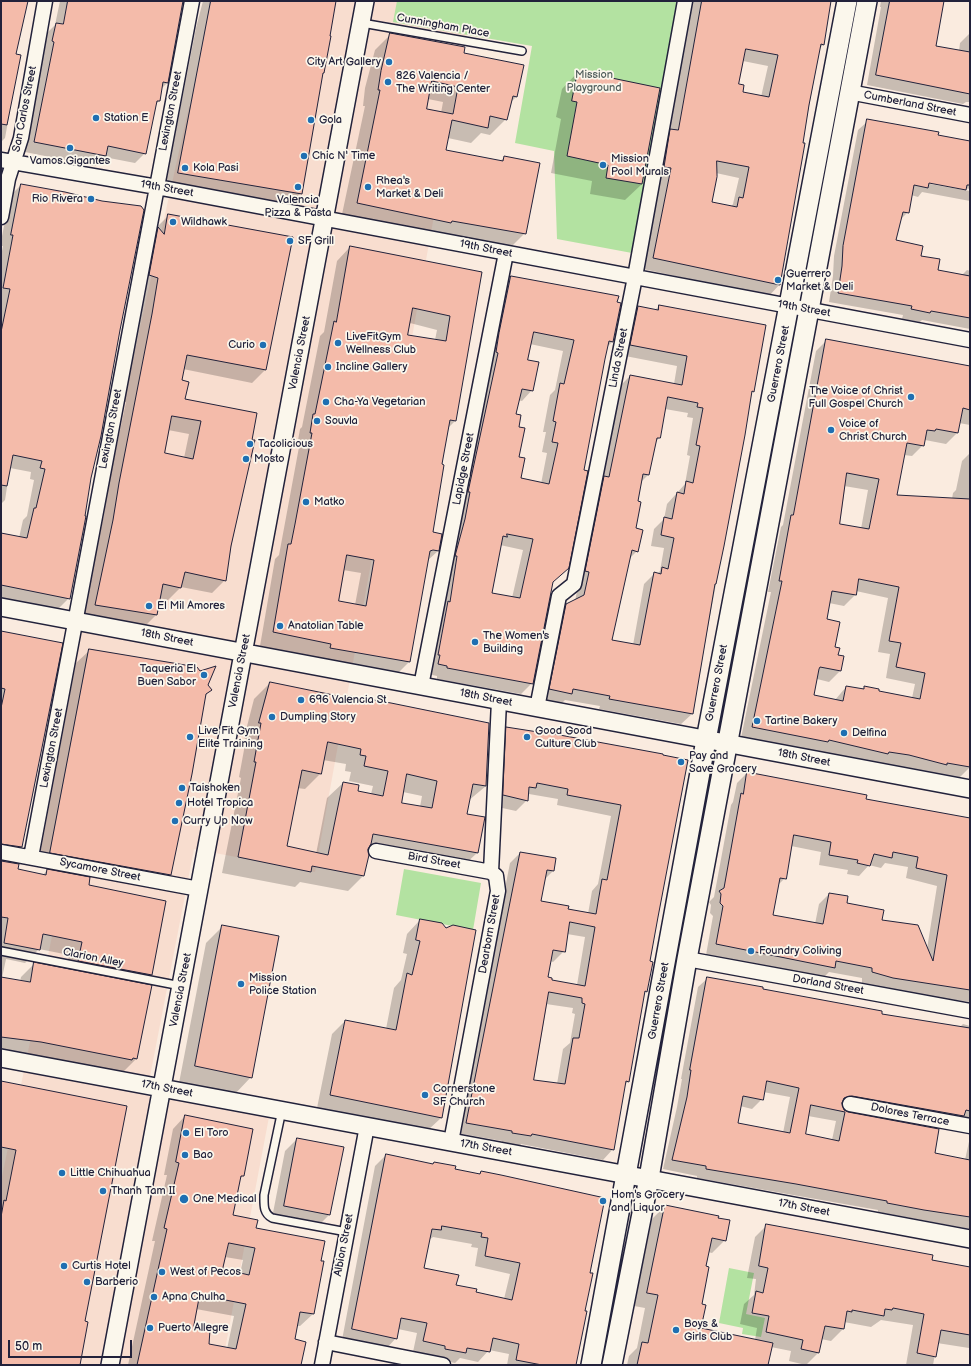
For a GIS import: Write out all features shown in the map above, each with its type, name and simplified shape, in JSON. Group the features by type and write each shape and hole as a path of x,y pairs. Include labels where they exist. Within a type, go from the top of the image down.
{"main road":[{"name":"Guerrero Street","path":"591,1365 628,1174 706,740 790,307 847,1"},
{"name":"Guerrero Street","path":"612,1365 649,1178 686,959 810,310 867,1"}],"street":[{"name":"San Carlos Street","path":"1,217 7,162 21,138 45,1"},
{"name":"Lexington Street","path":"31,857 192,1"},
{"name":"Valencia Street","path":"110,1365 365,1"},
{"name":"Linda Street","path":"537,708 559,596 574,584 635,277 685,1"},
{"name":"Cumberland Street","path":"849,92 970,115"},
{"name":"19th Street","path":"7,162 157,187 970,340"},
{"name":"Lapidge Street","path":"421,686 506,253"},
{"name":"18th Street","path":"1,607 970,789"},
{"name":"Dearborn Street","path":"451,1142 498,892 496,876 491,872 500,701"},
{"name":"Bird Street","path":"376,851 491,872"},
{"name":"Sycamore Street","path":"1,852 199,889"},
{"name":"Dorland Street","path":"686,959 970,1011"},
{"name":"17th Street","path":"1,1058 970,1239"},
{"name":"Dolores Terrace","path":"850,1104 970,1126"},
{"name":"Albion Street","path":"322,1365 367,1126"},
{"path":"326,1342 443,1365"}],"lane":[{"name":"Cunningham Place","path":"361,23 522,51"},
{"name":"Clarion Alley","path":"1,951 181,986"},
{"path":"282,1110 264,1195 266,1214 272,1218 347,1232"}],"shaded area":[{"path":"261,1 473,1 315,872 194,849 147,1092 269,1117 222,1365 1,1365 1,1181 67,864 31,857 75,621 189,106 240,117"}],"green space":[{"name":"Mission Playground","path":"397,1 677,1 632,253 557,239 554,151 515,143 532,46 393,22"},
{"path":"404,869 481,883 473,930 396,915"},
{"path":"729,1268 754,1273 746,1314 765,1318 761,1337 742,1334 743,1328 719,1323"}],"building":[{"path":"1,1 28,1 16,54 21,55 7,125 1,124"},
{"path":"68,1 183,1 168,83 163,82 160,101 157,101 146,154 108,146 106,156 34,142 54,42 52,41 56,23 63,24"},
{"path":"211,1 336,1 302,194 178,173"},
{"path":"702,1 831,1 824,45 821,44 809,105 803,143 805,143 780,285 653,258 671,168 664,167 670,129 678,130","holes":["746,49 778,55 769,97 743,92 744,85 739,84","717,161 749,167 743,198 739,197 737,207 712,202 717,177"]},
{"path":"890,1 944,1 936,46 970,52 970,94 876,75"},
{"path":"390,33 465,47 464,53 524,65 517,97 513,96 507,120 490,116 488,128 452,120 446,150 503,161 504,156 540,163 526,234 452,221 451,223 357,203 380,90 378,90","holes":["432,81 458,87 453,114 427,109"]},
{"path":"578,71 660,88 642,184 606,178 608,165 567,156 577,102 572,101"},
{"path":"867,119 939,132 938,135 970,141 970,185 967,185 966,190 929,183 928,188 914,185 909,213 903,212 896,240 923,246 921,256 940,259 938,270 970,276 970,318 931,311 930,313 911,309 912,306 838,293 843,246"},
{"path":"21,184 65,192 102,201 141,206 144,210 101,436 91,478 86,516 70,599 1,585 1,533 27,538 45,469 40,468 42,461 13,455 7,486 1,485 1,332 10,289 3,288"},
{"path":"168,214 293,237 266,370 187,355 182,380 189,382 185,399 257,413 252,440 255,440 231,546 226,581 185,572 181,588 163,584 157,615 95,605 113,520 158,278 149,275 158,227 164,234","holes":["172,416 201,421 193,459 165,453"]},
{"path":"350,246 482,272 456,421 450,420 442,464 444,465 433,532 442,534 439,551 430,551 410,662 330,648 331,644 273,632 288,544 291,544 312,433 310,433 313,414 315,414 334,321 336,322","holes":["413,308 450,316 446,341 408,335","347,555 374,560 366,606 339,601"]},
{"path":"511,276 619,296 617,302 621,303 613,342 609,341 605,359 584,470 588,471 569,568 553,582 533,684 447,668 447,666 438,664 440,655 438,655 448,601 450,602 457,556 455,556 465,519 470,492 468,492 498,353 496,352","holes":["534,332 574,340 564,384 560,383 553,421 556,422 552,442 558,443 549,484 521,478 525,458 519,457 525,428 519,427 521,415 516,414 522,389 533,391 539,362 528,360","507,534 533,539 520,598 492,593 503,536 507,537"]},
{"path":"659,305 766,325 754,392 752,391 724,546 715,584 693,714 609,699 610,696 573,689 572,694 549,689 566,604 584,595 589,572 585,571 604,476 609,477 630,375 682,385 687,356 630,345 638,306 658,310","holes":["668,397 698,403 697,407 703,408 696,445 700,446 693,483 686,481 684,494 677,492 672,519 664,517 661,535 674,538 668,569 662,567 661,574 654,572 640,645 612,640 632,550 638,552 643,530 636,528 641,502 638,501 643,474 649,475 657,438 660,438"]},
{"path":"826,339 970,366 970,410 963,408 958,433 936,429 935,431 927,430 924,446 907,443 897,495 970,499 970,767 947,763 947,765 909,755 889,752 888,754 829,740 828,742 752,727 782,581 779,581 791,515 793,515","holes":["847,473 879,479 869,529 840,524","859,579 899,587 889,641 901,643 896,667 925,673 920,699 879,691 879,689 864,686 864,689 846,686 843,701 814,695 820,667 841,671 844,656 838,655 840,648 835,647 840,622 827,619 832,591 856,595"]},
{"path":"1,631 63,643 22,847 1,844 1,708 5,689 1,688"},
{"path":"89,649 197,667 200,671 216,666 208,685 212,690 206,694 192,774 171,875 50,853"},
{"path":"270,682 343,697 344,695 391,703 489,723 486,786 473,784 467,814 485,817 478,853 373,834 371,844 368,849 369,855 364,876 312,866 311,872 238,857 256,762 254,762 261,723 259,723","holes":["328,742 361,749 360,755 366,756 364,766 388,771 383,796 358,791 359,785 343,782 328,855 287,846 302,770 321,774","407,774 437,781 432,808 402,803"]},
{"path":"506,727 538,731 688,760 650,961 653,962 647,992 645,991 629,1082 626,1081 614,1150 532,1134 531,1136 512,1133 512,1131 466,1123 520,852 556,858 554,871 547,870 541,901 569,906 568,909 596,914 602,879 607,880 621,805 567,795 568,789 537,783 536,788 529,787 528,801 503,795","holes":["570,922 595,927 585,986 552,980 552,978 548,977 553,950 565,952","549,992 582,998 582,1003 585,1004 579,1038 573,1038 565,1084 534,1080"]},
{"path":"747,772 867,795 866,799 970,818 970,990 893,978 872,972 872,968 836,961 835,968 716,944 723,906 720,903 721,894 719,891 724,888 741,793 743,794","holes":["794,835 831,842 829,855 858,860 857,863 870,866 874,854 892,858 893,852 918,857 916,868 947,875 933,961 918,925 882,920 884,910 847,903 848,896 829,893 823,924 773,915 780,878 786,879"]},
{"path":"1,861 19,864 18,869 46,875 47,869 90,877 89,885 166,901 152,975 78,961 82,942 43,934 40,950 4,943 8,918 1,917"},
{"path":"420,919 442,923 446,928 453,925 476,930 442,1118 330,1095 345,1020 396,1030 407,973 412,975 420,941 416,940"},
{"name":"Mission Police Station","path":"222,925 279,936 252,1078 195,1066"},
{"path":"34,962 152,985 137,1059 133,1058 132,1060 41,1042 1,1037 1,977 30,982"},
{"path":"707,977 882,1011 882,1014 970,1028 970,1111 966,1110 964,1116 852,1096 844,1098 842,1103 844,1110 848,1112 939,1129 935,1153 970,1160 970,1217 887,1203 887,1201 796,1184 706,1169 706,1166 672,1160 687,1097 690,1070","holes":["767,1081 799,1088 790,1133 738,1123 743,1096 763,1100","811,1105 845,1112 839,1141 806,1134"]},
{"path":"1,1081 127,1106 85,1321 88,1322 80,1365 1,1365 1,1217 4,1200 6,1201 16,1150 1,1147"},
{"path":"185,1115 253,1129 244,1176 241,1176 233,1215 258,1220 256,1228 325,1241 321,1261 324,1261 314,1314 300,1312 295,1339 306,1342 301,1365 137,1365 167,1229 164,1228 179,1163 176,1162","holes":["229,1243 255,1248 249,1275 223,1269","200,1295 246,1304 236,1349 209,1344 210,1330 194,1327"]},
{"path":"297,1138 344,1147 330,1215 284,1206"},
{"path":"386,1154 433,1164 434,1162 456,1166 455,1169 480,1174 481,1171 501,1175 605,1198 590,1273 593,1273 576,1365 542,1365 516,1360 519,1344 493,1338 490,1352 467,1348 466,1353 445,1349 445,1346 423,1341 427,1323 401,1318 397,1339 352,1329","holes":["442,1226 482,1233 481,1237 488,1238 485,1256 520,1263 512,1300 476,1292 477,1289 456,1285 459,1275 424,1268 432,1229 441,1230"]},
{"path":"665,1205 719,1216 718,1218 730,1220 726,1241 712,1238 706,1266 709,1267 702,1304 706,1305 701,1328 773,1343 768,1365 637,1365 642,1342 648,1343 658,1295 647,1293"},
{"path":"766,1224 933,1255 932,1260 970,1267 970,1335 941,1330 936,1357 917,1353 924,1314 893,1308 892,1310 885,1309 884,1316 852,1310 852,1312 847,1311 844,1329 825,1326 819,1353 801,1349 803,1340 766,1332 769,1316 752,1313 756,1291 763,1293 768,1268 759,1266"}],"place":[{"name":"City Art Gallery","path":"389,62"},
{"name":"826 Valencia / The Writing Center","path":"388,82"},
{"name":"Station E","path":"96,118"},
{"name":"Gola","path":"311,120"},
{"name":"Vamos Gigantes","path":"70,148"},
{"name":"Chic N' Time","path":"304,156"},
{"name":"Mission Pool Murals","path":"603,165"},
{"name":"Kola Pasi","path":"185,168"},
{"name":"Valencia Pizza & Pasta","path":"298,187"},
{"name":"Rhea's Market & Deli","path":"368,187"},
{"name":"Rio Rivera","path":"91,199"},
{"name":"Wildhawk","path":"173,222"},
{"name":"SF Grill","path":"290,241"},
{"name":"Guerrero Market & Deli","path":"778,280"},
{"name":"LiveFitGym Wellness Club","path":"338,343"},
{"name":"Curio","path":"263,345"},
{"name":"Incline Gallery","path":"328,367"},
{"name":"The Voice of Christ Full Gospel Church","path":"911,397"},
{"name":"Cha-Ya Vegetarian","path":"326,402"},
{"name":"Souvla","path":"317,421"},
{"name":"Voice of Christ Church","path":"831,430"},
{"name":"Tacolicious","path":"250,444"},
{"name":"Mosto","path":"246,459"},
{"name":"Matko","path":"306,502"},
{"name":"El Mil Amores","path":"149,606"},
{"name":"Anatolian Table","path":"280,626"},
{"name":"The Women's Building","path":"475,642"},
{"name":"Taqueria El Buen Sabor","path":"204,675"},
{"name":"696 Valencia St","path":"301,700"},
{"name":"Dumpling Story","path":"272,717"},
{"name":"Tartine Bakery","path":"757,721"},
{"name":"Delfina","path":"844,733"},
{"name":"Live Fit Gym Elite Training","path":"190,737"},
{"name":"Good Good Culture Club","path":"527,737"},
{"name":"Pay and Save Grocery","path":"681,762"},
{"name":"Taishoken","path":"182,788"},
{"name":"Hotel Tropica","path":"179,803"},
{"name":"Curry Up Now","path":"175,821"},
{"name":"Foundry Coliving","path":"751,951"},
{"name":"Mission Police Station","path":"241,984"},
{"name":"Cornerstone SF Church","path":"425,1095"},
{"name":"El Toro","path":"186,1133"},
{"name":"Bao","path":"185,1155"},
{"name":"Little Chihuahua","path":"62,1173"},
{"name":"Thanh Tam II","path":"103,1191"},
{"name":"One Medical","path":"184,1199"},
{"name":"Hom's Grocery and Liquor","path":"603,1201"},
{"name":"Curtis Hotel","path":"64,1266"},
{"name":"West of Pecos","path":"162,1272"},
{"name":"Barberio","path":"87,1282"},
{"name":"Apna Chulha","path":"154,1297"},
{"name":"Puerto Allegre","path":"150,1328"},
{"name":"Boys & Girls Club","path":"676,1330"}]}
